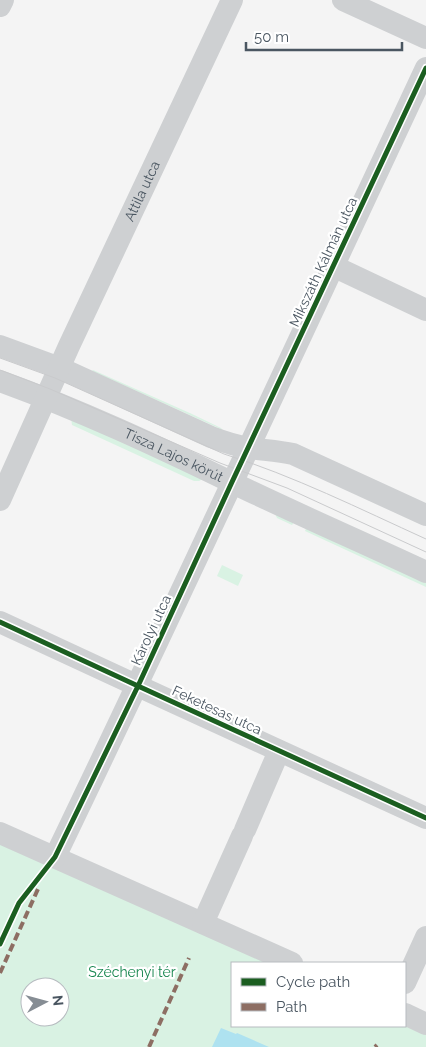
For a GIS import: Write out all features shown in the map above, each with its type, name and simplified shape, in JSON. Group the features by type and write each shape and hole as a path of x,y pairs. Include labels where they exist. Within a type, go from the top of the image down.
{"street":[{"path":"0,6 3,0"},
{"name":"Attila utca","path":"0,500 232,0"},
{"path":"343,0 426,38"},
{"name":"Mikszáth Kálmán utca","path":"240,465 426,68"},
{"path":"333,266 426,310"},
{"name":"Tisza Lajos körút","path":"0,346 53,383 216,474 240,465 293,454 426,514"},
{"name":"Tisza Lajos körút","path":"0,381 53,383 228,443 240,465 426,572"},
{"name":"Károlyi utca","path":"55,857 138,686 240,465"},
{"name":"Feketesas utca","path":"0,622 426,818"},
{"path":"203,923 279,751"},
{"path":"0,833 290,962"},
{"path":"406,981 426,937"},
{"path":"406,1014 426,1024"}],"green space":[{"path":"92,371 192,414 223,430"},
{"path":"71,418 203,479 194,481 72,425"},
{"path":"277,510 426,579 426,587 305,531 307,526 295,521 292,525 277,518 275,514"},
{"path":"222,565 243,575 238,586 217,576"},
{"name":"Széchenyi tér","path":"0,833 290,962 231,962 231,1027 406,1027 426,1024 426,1047 0,1047"}],"water":[{"path":"221,1028 237,1033 269,1047 212,1047"}],"tram line":[{"path":"0,358 55,378 224,454 276,472 426,539"},
{"path":"0,370 50,389 220,463 287,488 426,552"}],"marked path":[{"path":"0,973 38,889"},
{"path":"149,1047 189,958"}],"cycle path":[{"path":"0,944 19,903 55,857 138,686 426,68"},
{"path":"0,622 426,818"}]}
